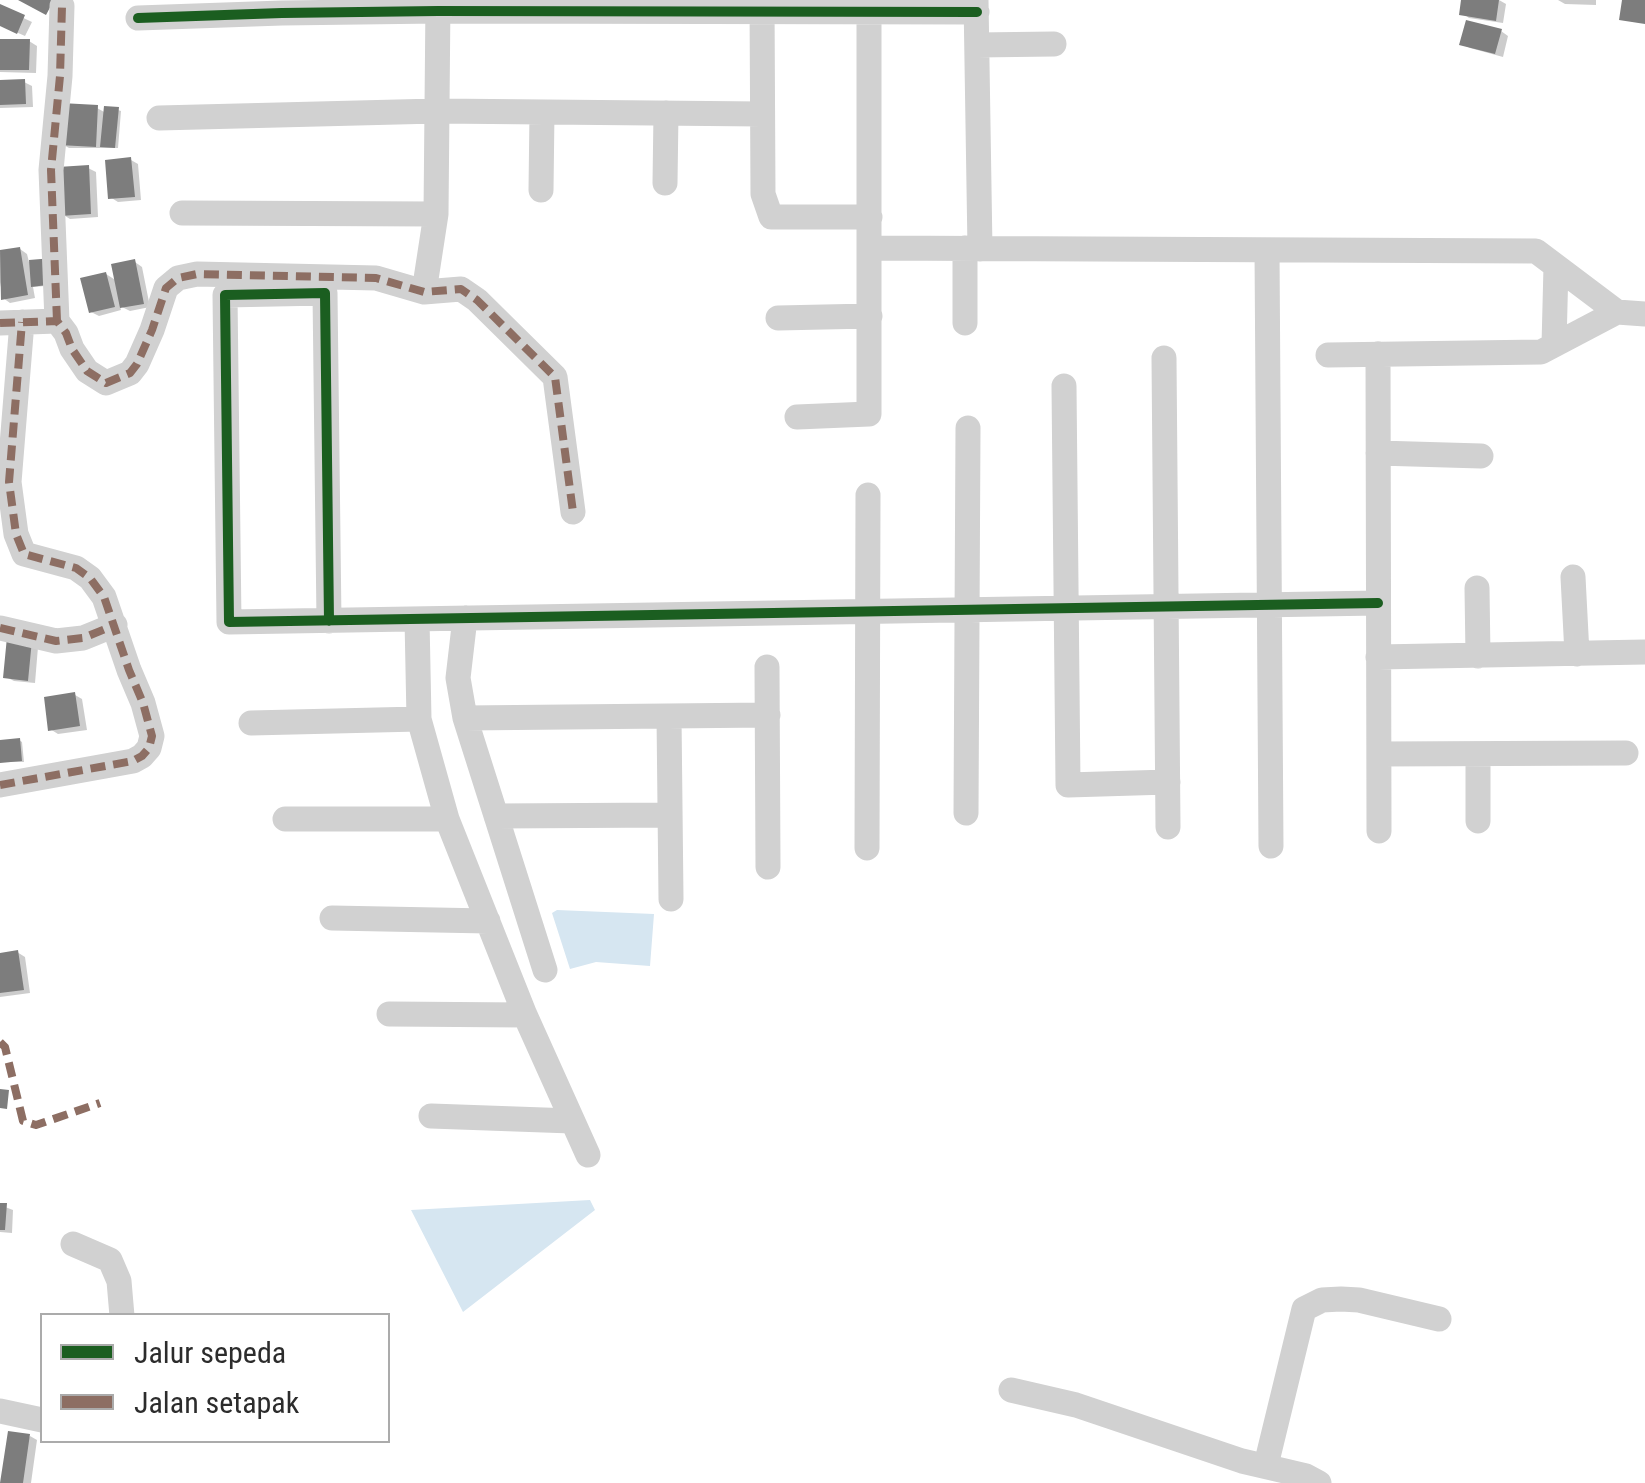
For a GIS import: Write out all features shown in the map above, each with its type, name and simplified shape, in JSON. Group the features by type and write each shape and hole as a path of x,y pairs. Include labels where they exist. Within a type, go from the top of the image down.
{"street":[{"path":"62,6 51,170 58,320 87,371 106,383 130,373 152,330 166,288 178,278 197,274 376,278 424,292 461,289 477,300 554,377 573,512"},
{"path":"138,18 282,6 977,6 972,248 965,323"},
{"path":"424,292 436,214 438,6"},
{"path":"762,6 763,194 771,218 870,217"},
{"path":"798,417 869,414 869,6"},
{"path":"977,45 1054,44"},
{"path":"159,118 438,111 762,114"},
{"path":"541,190 542,112"},
{"path":"665,183 666,113"},
{"path":"182,213 436,214"},
{"path":"870,248 1536,251 1617,312"},
{"path":"1267,250 1271,846"},
{"path":"1554,346 1556,266"},
{"path":"329,621 325,294 225,295 229,622 329,621 1378,603"},
{"path":"1328,355 1542,352 1617,312 1645,314"},
{"path":"778,318 870,316"},
{"path":"0,785 133,761 142,756 152,736 104,597 90,578 76,568 24,554 16,534 9,482 11,322 58,320"},
{"path":"1378,354 1379,832"},
{"path":"1164,358 1168,828"},
{"path":"1064,386 1068,785 1168,782"},
{"path":"966,813 968,428"},
{"path":"1378,453 1481,456"},
{"path":"866,848 868,495"},
{"path":"1574,577 1578,654"},
{"path":"1476,588 1478,656"},
{"path":"465,618 458,678 465,718 545,970"},
{"path":"418,619 419,718 448,819 524,1015 588,1155"},
{"path":"0,628 56,641 82,638 116,625"},
{"path":"1378,658 1645,652"},
{"path":"768,668 768,867"},
{"path":"465,718 768,715"},
{"path":"669,716 671,899"},
{"path":"252,722 419,718"},
{"path":"1378,754 1626,753"},
{"path":"1478,754 1478,820"},
{"path":"496,816 670,815"},
{"path":"285,819 448,819"},
{"path":"332,918 488,922"},
{"path":"390,1014 524,1015"},
{"path":"431,1116 572,1121"},
{"path":"73,1244 110,1260 119,1281 122,1313"},
{"path":"1266,1465 1304,1308 1322,1300 1359,1300 1439,1320"},
{"path":"1010,1390 1076,1405 1319,1483"},
{"path":"0,1411 40,1420"}],"shaded area":[{"path":"557,910 654,914 650,966 596,962 570,969 552,913"},
{"path":"590,1200 595,1210 463,1312 411,1210"}],"building":[{"path":"18,0 54,0 46,15"},
{"path":"1461,0 1499,0 1496,21 1459,15"},
{"path":"1622,0 1645,0 1645,24 1619,20"},
{"path":"0,4 25,15 17,34 0,26"},
{"path":"1466,20 1502,29 1495,54 1459,45"},
{"path":"0,39 30,39 29,70 0,70"},
{"path":"25,79 26,104 0,105 0,80"},
{"path":"61,103 98,105 96,147 59,145"},
{"path":"104,106 119,107 115,148 100,147"},
{"path":"131,157 135,197 108,199 105,160"},
{"path":"89,165 91,214 60,216 58,167"},
{"path":"20,247 28,295 1,300 0,250"},
{"path":"53,258 55,284 31,287 29,260"},
{"path":"135,259 144,304 120,308 111,264"},
{"path":"106,272 115,307 89,313 80,278"},
{"path":"7,637 32,640 28,681 3,678"},
{"path":"75,692 80,726 48,731 44,697"},
{"path":"20,738 22,761 0,763 0,740"},
{"path":"18,950 24,990 0,993 0,953"},
{"path":"0,1089 9,1090 7,1109 0,1108"},
{"path":"0,1203 7,1203 5,1230 0,1230"},
{"path":"8,1431 30,1434 23,1483 0,1483"}],"marked path":[{"path":"57,321 51,170 62,6"},
{"path":"0,323 57,321 87,371 106,383 130,373 137,364 166,288 178,278 197,274 376,278 424,292 461,289 555,377 573,512"},
{"path":"0,785 133,761 149,748 152,736 104,597 90,578 76,568 24,554 16,534 9,482 22,322"},
{"path":"0,628 56,641 83,638 115,625"},
{"path":"0,1042 5,1047 23,1121 36,1125 100,1103"}],"cycle path":[{"path":"138,18 438,11 977,12"},
{"path":"329,621 325,293 225,295 229,622 1378,603"}]}
